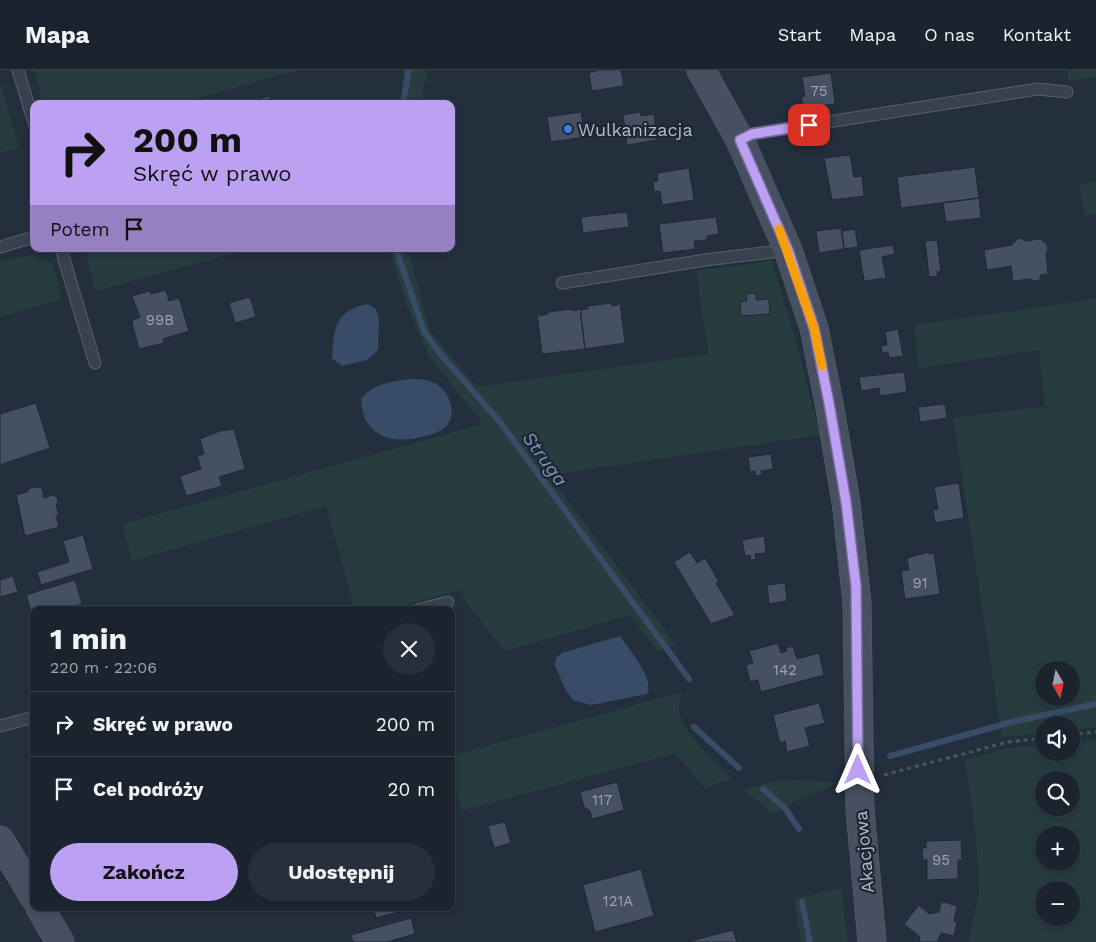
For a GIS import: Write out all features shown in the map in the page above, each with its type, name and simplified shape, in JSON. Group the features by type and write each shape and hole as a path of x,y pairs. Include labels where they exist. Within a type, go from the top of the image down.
{"street":[{"name":"Akacjowa","path":"701,70 740,140 788,250 814,328 834,430 853,551 857,603 860,810 872,942"},
{"path":"0,840 30,891"},
{"path":"42,911 60,942"}],"lane":[{"path":"18,70 30,110"},
{"path":"740,140 752,134 1038,89 1067,92"},
{"path":"0,247 30,238"},
{"path":"562,283 705,260 788,250"},
{"path":"62,252 96,363"},
{"path":"433,606 448,602"},
{"path":"0,726 30,718"}],"path":[{"path":"1080,734 1096,732"},
{"path":"859,778 872,778 1008,742 1035,739"}],"green space":[{"path":"34,70 298,70 191,100 43,100"},
{"path":"404,70 427,70 422,100 400,100"},
{"path":"1067,70 1096,70 1096,77 1068,81"},
{"path":"0,82 19,148 0,153"},
{"path":"1096,181 1096,214 1084,216 1080,184"},
{"path":"85,252 239,252 96,291"},
{"path":"390,252 409,252 430,331 477,387 708,354 696,271 772,261 796,341 820,435 549,475 676,645 657,651 630,615 505,651 466,602 460,590 402,606 354,606 326,506 132,561 122,524 483,424 430,357 408,309"},
{"path":"31,255 53,264 62,299 0,317 0,262"},
{"path":"1096,299 1096,727 1080,729 1080,716 1035,716 1035,734 1002,737 953,418 1045,406 1039,350 919,368 914,325"},
{"path":"682,692 679,712 685,726 697,742 732,779 704,788 676,753 462,811 455,786 455,755"},
{"path":"1096,740 1096,942 969,942 979,892 976,834 965,760 1006,749 1035,746 1035,761 1080,761 1080,742"},
{"path":"807,780 838,783 792,803 773,814 744,790 775,781"},
{"path":"841,888 848,942 801,942 794,899"}],"water":[{"path":"368,304 376,309 379,319 378,350 367,360 342,366 332,358 338,322 349,311"},
{"path":"410,379 422,379 441,387 451,404 451,418 448,424 436,433 413,439 391,438 377,433 366,421 361,399 377,386"},
{"path":"620,636 644,672 649,687 647,694 591,705 573,700 565,689 555,665 556,658 562,653"}],"building":[{"path":"599,70 621,70 624,86 592,91 589,73"},
{"path":"831,73 835,104 803,108 801,97 805,96 802,77"},
{"path":"269,96 270,100 256,100"},
{"path":"581,112 585,137 551,142 547,117"},
{"path":"640,112 641,116 654,114 657,140 627,145 623,115"},
{"path":"850,155 854,177 862,176 864,196 832,200 824,158"},
{"path":"975,167 979,198 901,208 897,177"},
{"path":"689,168 694,200 662,205 660,191 654,192 653,182 658,181 657,173"},
{"path":"979,198 981,218 946,222 943,203"},
{"path":"627,212 629,227 583,233 581,217"},
{"path":"716,217 719,234 707,236 707,240 694,241 695,249 663,253 659,224"},
{"path":"841,228 844,249 819,253 816,231"},
{"path":"855,229 858,247 844,249 842,231"},
{"path":"1021,238 1025,241 1040,239 1047,244 1048,274 1041,275 1039,281 1030,279 1013,281 1011,266 987,270 984,250 1012,245 1017,239"},
{"path":"937,240 941,271 937,272 938,276 929,277 925,241"},
{"path":"893,245 895,254 882,257 886,278 864,281 859,250"},
{"path":"166,290 169,301 179,298 189,331 163,339 164,343 139,349 132,323 133,320 140,317 132,296 150,291 151,294"},
{"path":"756,293 756,300 769,299 770,314 741,316 740,302 747,301 746,294"},
{"path":"250,297 256,317 235,323 229,303"},
{"path":"618,302 620,302 625,343 585,349 580,308 581,310 588,309 588,306 611,303 612,306 618,305"},
{"path":"580,308 585,349 542,354 537,313 539,313 539,316 548,314 548,312 572,309 572,311 578,310"},
{"path":"898,329 903,356 889,358 888,352 882,353 881,346 887,345 885,332"},
{"path":"904,372 907,392 880,396 879,388 861,391 859,377"},
{"path":"36,403 50,448 0,465 0,414"},
{"path":"945,404 947,418 920,422 918,407"},
{"path":"234,429 245,469 219,477 222,486 186,496 180,476 201,469 197,456 204,454 200,439 220,431"},
{"path":"771,454 773,469 761,471 762,475 756,476 755,471 750,472 748,457"},
{"path":"959,483 964,518 935,523 933,510 938,509 934,487"},
{"path":"30,488 42,488 44,498 53,495 57,497 58,502 56,505 59,515 56,516 59,527 25,536 16,495 27,492"},
{"path":"83,535 93,569 41,585 37,572 69,562 63,541"},
{"path":"764,536 766,553 755,554 756,559 751,560 750,555 745,556 742,540"},
{"path":"690,552 697,563 705,558 719,582 716,583 735,615 711,624 674,562"},
{"path":"929,552 929,554 934,553 940,594 905,599 901,571 909,570 907,558"},
{"path":"13,576 18,592 0,597 0,580"},
{"path":"75,580 82,604 75,606 30,608 26,595"},
{"path":"785,583 787,601 769,604 767,585"},
{"path":"778,643 781,653 787,651 786,648 793,646 797,659 819,653 824,675 761,692 758,680 750,682 746,665 753,663 749,651"},
{"path":"819,703 825,723 805,728 810,746 787,752 785,741 780,743 773,715"},
{"path":"617,782 624,810 592,819 590,811 584,807 580,792"},
{"path":"505,822 511,843 494,848 488,826"},
{"path":"961,840 962,860 958,860 958,879 927,880 927,860 923,860 922,848 926,848 926,841"},
{"path":"641,869 654,916 595,932 583,885"},
{"path":"944,902 957,906 954,921 957,922 954,936 941,933 937,942 919,942 920,937 904,924 919,905 929,914 939,912 941,903"},
{"path":"374,911 402,911 376,918"},
{"path":"411,918 415,934 387,942 353,942 351,935"},
{"path":"733,930 737,942 687,942"}],"waterway":[{"name":"Struga","path":"404,100 409,70"},
{"name":"Struga","path":"397,252 424,331 437,350 500,422 689,679"},
{"path":"890,756 1012,722 1096,704"},
{"name":"Struga","path":"694,727 739,768"},
{"name":"Struga","path":"763,789 784,807 799,829"},
{"name":"Struga","path":"802,902 810,942"}],"slow traffic":[{"path":"779,229 814,328 822,366"}],"place":[{"name":"Wulkanizacja","path":"568,129"}],"route":[{"path":"809,125 752,134 740,140 760,181 788,250 814,328 829,403 846,502 856,586 858,770"}]}
